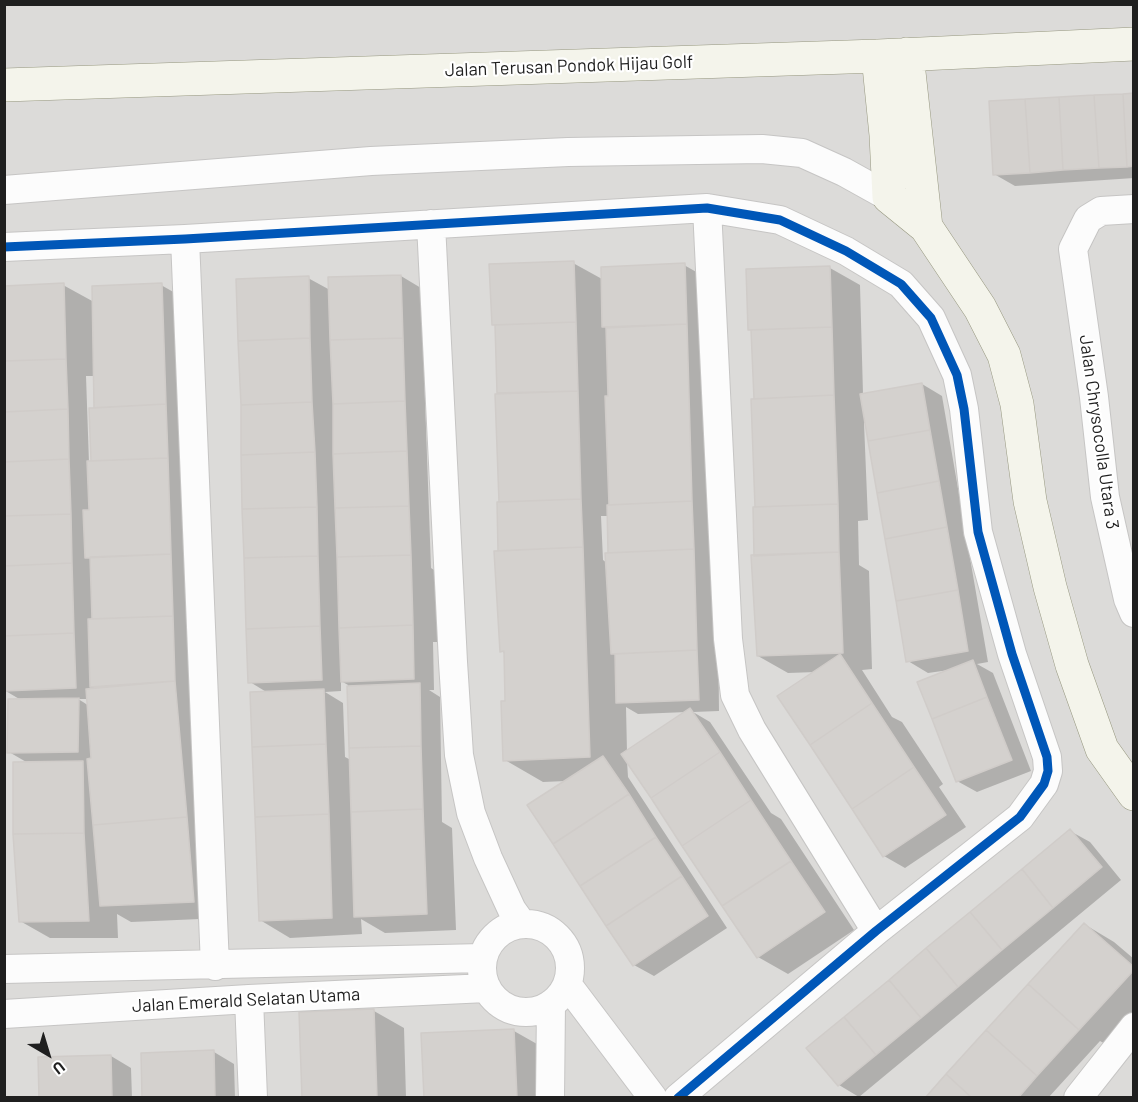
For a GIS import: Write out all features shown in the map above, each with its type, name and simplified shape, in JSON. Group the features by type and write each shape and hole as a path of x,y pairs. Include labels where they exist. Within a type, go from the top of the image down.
{"main road":[{"name":"Jalan Terusan Pondok Hijau Golf","path":"4,85 893,55 1134,44"},
{"path":"893,55 886,135 889,196 926,227 980,308 1004,355 1017,404 1030,501 1050,587 1072,665 1102,749 1134,794"},
{"path":"893,55 926,227"}],"street":[{"path":"4,190 371,160 568,152 762,149 802,153 889,196"},
{"path":"708,208 728,639 735,695 752,730 876,931"},
{"path":"4,247 185,239 708,208 780,220 846,250 901,284 931,318 957,375 964,410 978,532 1012,654 1047,758 1048,771 1044,784 1020,817 876,931 678,1098"},
{"name":"Jalan Chrysocolla Utara 3","path":"1134,209 1101,211 1088,219 1073,249 1094,397 1105,497 1128,599 1134,613"},
{"path":"431,224 459,755 471,813 488,858 512,910 522,924"},
{"path":"185,239 214,966"},
{"path":"550,1098 559,994 570,971 565,947 546,929 522,924 508,928 497,935 488,946 483,958 482,971 487,988 495,1000 508,1008 522,1012 537,1010 559,994"},
{"name":"Jalan Emerald Selatan Utama","path":"4,969 214,966 483,958"},
{"name":"Jalan Emerald Selatan Utama","path":"4,1014 249,999 487,988"},
{"path":"559,994 653,1098"},
{"path":"249,999 253,1098"},
{"path":"1078,1098 1134,1027"}],"shaded area":[{"path":"5,5 1133,5 1133,1097 5,1098"}],"building":[{"path":"1134,93 1134,166 1127,167 1123,94"},
{"path":"1123,94 1127,167 1099,168 1094,95"},
{"path":"1094,95 1099,168 1063,170 1059,97"},
{"path":"1059,97 1063,170 1030,173 1025,99"},
{"path":"1025,99 1030,173 993,175 989,101"},
{"path":"574,261 576,322 492,325 489,264"},
{"path":"685,263 687,324 602,327 601,267"},
{"path":"830,266 832,327 748,330 746,269"},
{"path":"401,275 403,338 330,340 328,277"},
{"path":"309,276 310,338 238,341 236,279"},
{"path":"64,283 66,359 4,361 4,286"},
{"path":"162,283 166,404 94,408 92,286"},
{"path":"576,322 578,391 497,393 495,325"},
{"path":"687,324 692,501 609,505 605,396 608,396 606,328"},
{"path":"832,327 834,395 754,399 751,330"},
{"path":"310,338 312,402 241,405 238,341"},
{"path":"403,338 405,401 333,404 330,340"},
{"path":"66,359 68,409 4,412 4,361"},
{"path":"922,383 930,430 868,441 860,394"},
{"path":"578,391 581,499 499,502 495,394"},
{"path":"834,395 838,504 755,507 751,399"},
{"path":"405,401 407,451 333,454 333,404"},
{"path":"312,402 315,452 241,455 241,405"},
{"path":"166,404 168,458 91,461 89,408"},
{"path":"68,409 69,459 4,462 4,412"},
{"path":"930,430 939,481 877,493 868,441"},
{"path":"407,451 409,506 335,508 333,454"},
{"path":"315,452 317,507 242,509 241,455"},
{"path":"168,458 171,554 85,558 83,510 89,510 87,461"},
{"path":"69,459 71,514 4,516 4,462"},
{"path":"939,481 947,527 885,539 877,493"},
{"path":"581,499 583,547 498,551 497,502"},
{"path":"692,501 694,549 608,553 607,505"},
{"path":"838,504 839,552 754,556 753,507"},
{"path":"409,506 411,555 337,557 335,508"},
{"path":"317,507 318,556 244,558 242,509"},
{"path":"71,514 72,563 4,566 4,516"},
{"path":"947,527 958,590 896,601 885,539"},
{"path":"583,547 590,757 503,761 501,701 505,701 504,651 500,652 494,551"},
{"path":"694,549 697,650 611,654 605,553"},
{"path":"839,552 843,653 757,656 751,555"},
{"path":"171,554 173,616 92,619 90,557"},
{"path":"411,555 413,625 339,628 337,557"},
{"path":"318,556 320,626 246,629 244,558"},
{"path":"72,563 74,633 4,636 4,566"},
{"path":"958,590 968,651 906,662 896,601"},
{"path":"173,616 175,681 90,687 88,619"},
{"path":"413,625 414,679 341,682 339,628"},
{"path":"320,626 322,680 248,683 246,629"},
{"path":"74,633 76,688 4,691 4,636"},
{"path":"697,650 699,700 616,703 615,654"},
{"path":"840,654 872,703 810,745 777,696"},
{"path":"973,660 987,697 932,719 917,682"},
{"path":"175,681 187,817 93,825 87,759 91,758 86,689"},
{"path":"420,683 421,746 349,748 347,686"},
{"path":"324,689 326,744 252,747 250,692"},
{"path":"987,697 1012,760 956,782 932,719"},
{"path":"79,698 78,752 7,753 8,699"},
{"path":"872,703 914,767 852,809 810,745"},
{"path":"690,708 720,752 651,798 621,754"},
{"path":"326,744 329,814 255,817 252,747"},
{"path":"421,746 423,809 351,812 349,748"},
{"path":"720,752 751,800 682,846 651,798"},
{"path":"603,756 629,794 553,844 527,805"},
{"path":"83,761 84,833 13,834 13,762"},
{"path":"914,767 946,815 883,857 852,809"},
{"path":"629,794 656,837 580,886 553,844"},
{"path":"751,800 791,861 722,906 682,846"},
{"path":"423,809 427,914 354,917 351,812"},
{"path":"329,814 332,918 259,921 255,817"},
{"path":"187,817 194,902 100,906 93,825"},
{"path":"1070,829 1102,867 1053,908 1022,869"},
{"path":"84,833 89,921 19,922 13,834"},
{"path":"656,837 682,876 606,926 580,886"},
{"path":"791,861 825,912 757,958 722,906"},
{"path":"1022,869 1053,908 1002,950 970,912"},
{"path":"682,876 708,916 633,966 606,926"},
{"path":"970,912 1002,950 958,987 926,948"},
{"path":"1084,923 1134,967 1134,970 1079,1030 1028,984"},
{"path":"926,948 958,987 921,1018 889,980"},
{"path":"889,980 921,1018 876,1055 844,1017"},
{"path":"1028,984 1079,1030 1037,1076 986,1030"},
{"path":"374,1009 377,1098 302,1098 299,1012"},
{"path":"844,1017 876,1055 838,1086 806,1048"},
{"path":"514,1029 517,1098 424,1098 421,1033"},
{"path":"986,1030 1037,1076 1018,1098 972,1098 946,1074"},
{"path":"214,1050 215,1098 142,1098 141,1053"},
{"path":"111,1055 112,1098 39,1098 38,1057"},
{"path":"946,1074 972,1098 925,1098"}],"cycle path":[{"path":"4,247 185,239 707,208 780,220 846,251 901,284 931,318 957,375 964,409 978,532 1012,654 1047,757 1048,771 1044,784 1020,817 876,931 678,1098"}]}
